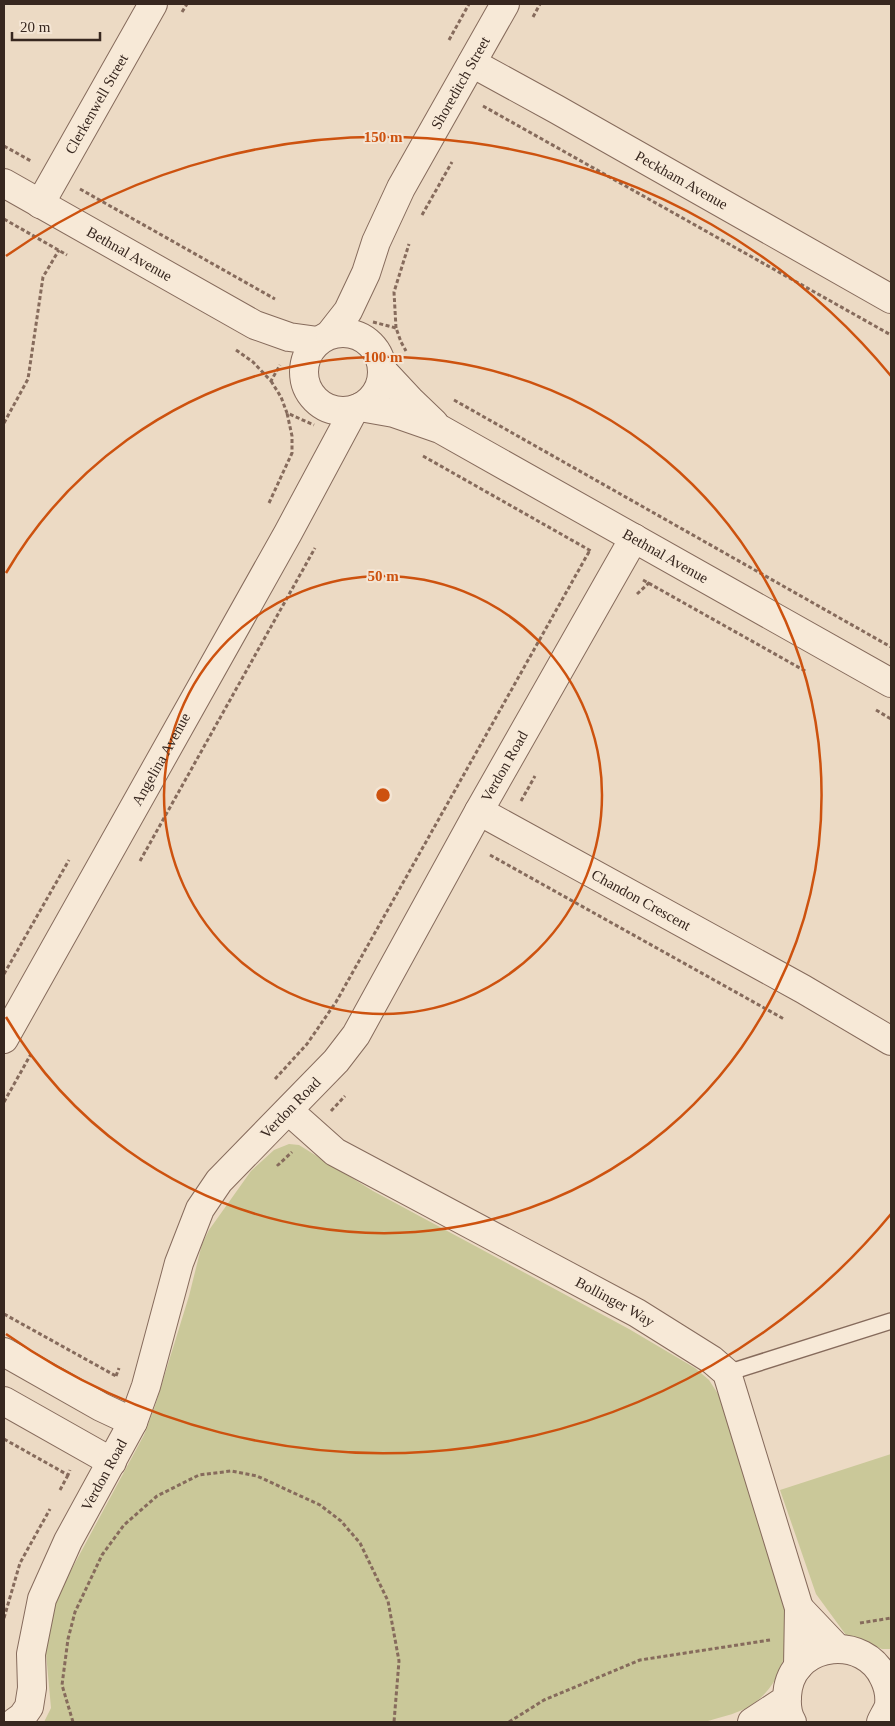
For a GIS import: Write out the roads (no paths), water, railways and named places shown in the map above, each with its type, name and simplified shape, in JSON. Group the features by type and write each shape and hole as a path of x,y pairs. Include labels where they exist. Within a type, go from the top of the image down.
{"street":[{"name":"Clerkenwell Street","path":"40,204 153,4"},
{"name":"Shoreditch Street","path":"324,338 348,311 366,273 376,242 401,188 505,4"},
{"name":"Peckham Avenue","path":"472,63 891,299"},
{"name":"Bethnal Avenue","path":"4,183 255,325 289,337 324,338"},
{"name":"Shoreditch Street","path":"366,273 365,294 368,326 378,358"},
{"name":"Bethnal Avenue","path":"255,325 285,355 310,392"},
{"path":"342,332 354,333 364,338 378,358 382,381 370,401 357,408 333,410 310,392 304,373 305,361 310,350 324,338 342,332"},
{"name":"Bethnal Avenue","path":"378,358 410,400 440,430"},
{"name":"Angelina Avenue","path":"310,392 322,437 316,479"},
{"name":"Bethnal Avenue","path":"357,408 394,413 440,430 891,683"},
{"name":"Angelina Avenue","path":"4,1039 357,408"},
{"name":"Verdon Road","path":"22,1714 32,1688 31,1654 42,1599 68,1541 133,1422 146,1386 179,1262 200,1209 219,1181 336,1061 356,1035 479,811 634,538"},
{"name":"Chandon Crescent","path":"479,811 803,989 891,1041"},
{"name":"Bollinger Way","path":"289,1111 335,1152 637,1313 712,1360 726,1373"},
{"path":"4,1352 101,1407 133,1422"},
{"path":"726,1373 799,1608 819,1638 823,1650 809,1657 798,1667"},
{"path":"4,1400 112,1462"},
{"path":"819,1638 855,1651 883,1664 881,1672 888,1688 887,1710"},
{"path":"752,1722 789,1711 790,1682 798,1667 819,1638"}],"lane":[{"path":"726,1373 891,1321"}]}
